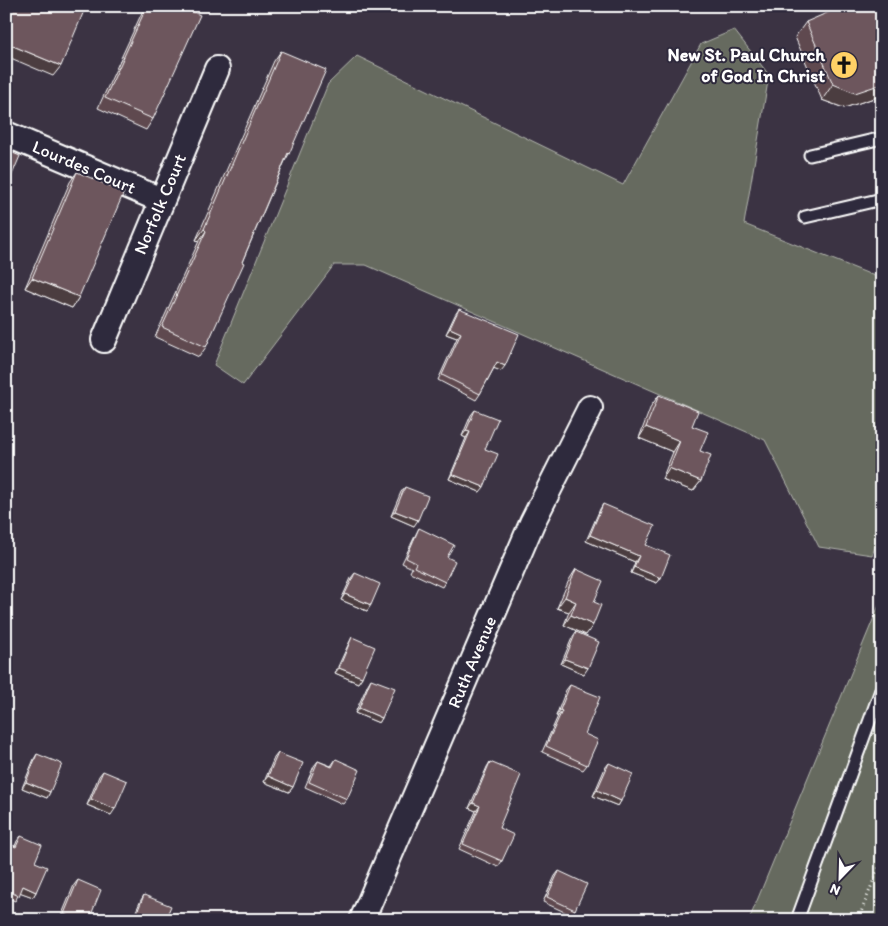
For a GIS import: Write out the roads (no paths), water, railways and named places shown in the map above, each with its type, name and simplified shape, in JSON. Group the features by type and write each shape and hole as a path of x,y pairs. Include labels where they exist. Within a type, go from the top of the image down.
{"street":[{"name":"Norfolk Court","path":"104,340 217,69"},
{"name":"Lourdes Court","path":"6,134 161,200"},
{"name":"Ruth Avenue","path":"362,920 532,523 590,408"}],"lane":[{"path":"810,155 882,138"},
{"path":"805,217 882,199"},
{"path":"797,920 882,687"}],"place":[{"name":"New St. Paul Church of God In Christ","path":"844,65"}]}
